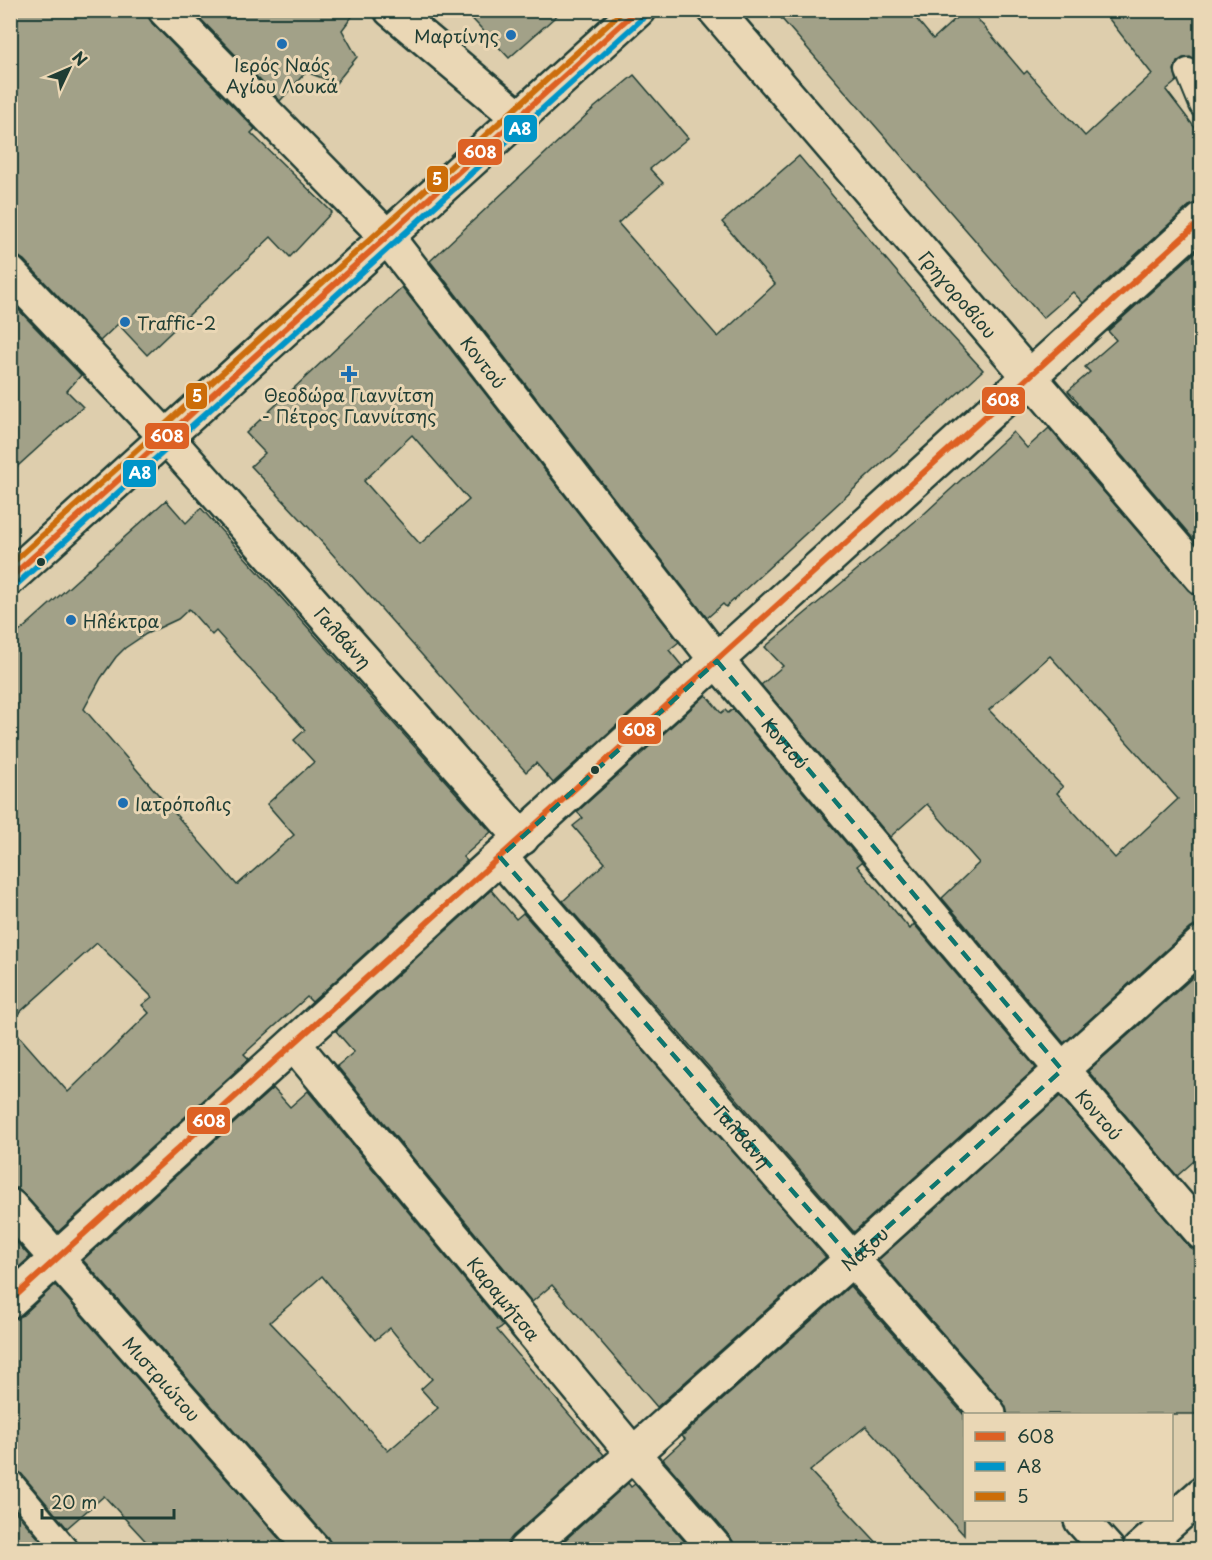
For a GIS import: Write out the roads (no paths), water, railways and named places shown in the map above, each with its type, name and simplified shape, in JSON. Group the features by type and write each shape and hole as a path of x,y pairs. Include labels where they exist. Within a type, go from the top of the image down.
{"street":[{"name":"Κοντού","path":"165,10 387,237 717,661 1202,1233"},
{"path":"391,10 519,118"},
{"path":"10,578 639,10"},
{"name":"Γρηγοροβίου","path":"715,10 1202,578"},
{"path":"10,1301 1202,220"},
{"name":"Γαλβάνη","path":"10,273 166,437 511,847 852,1259 988,1413"},
{"name":"Νάξου","path":"525,1550 634,1455 1202,943"},
{"name":"Καραμήτσα","path":"294,1044 634,1455 717,1550"},
{"name":"Μιστριώτου","path":"10,1206 314,1550"},
{"path":"1173,1520 1202,1494"},
{"path":"1082,1521 1108,1550"},
{"path":"1139,1550 1172,1521"}],"lane":[{"path":"1188,71 1202,105"},
{"path":"10,1482 67,1550"}],"place":[{"name":"Μαρτίνης","path":"511,35"},
{"name":"Ιερός Ναός Αγίου Λουκά","path":"282,44"},
{"name":"Traffic-2","path":"125,322"},
{"name":"Θεοδώρα Γιαννίτση - Πέτρος Γιαννίτσης","path":"349,374"},
{"name":"Ηλέκτρα","path":"71,620"},
{"name":"Ιατρόπολις","path":"123,803"}]}
